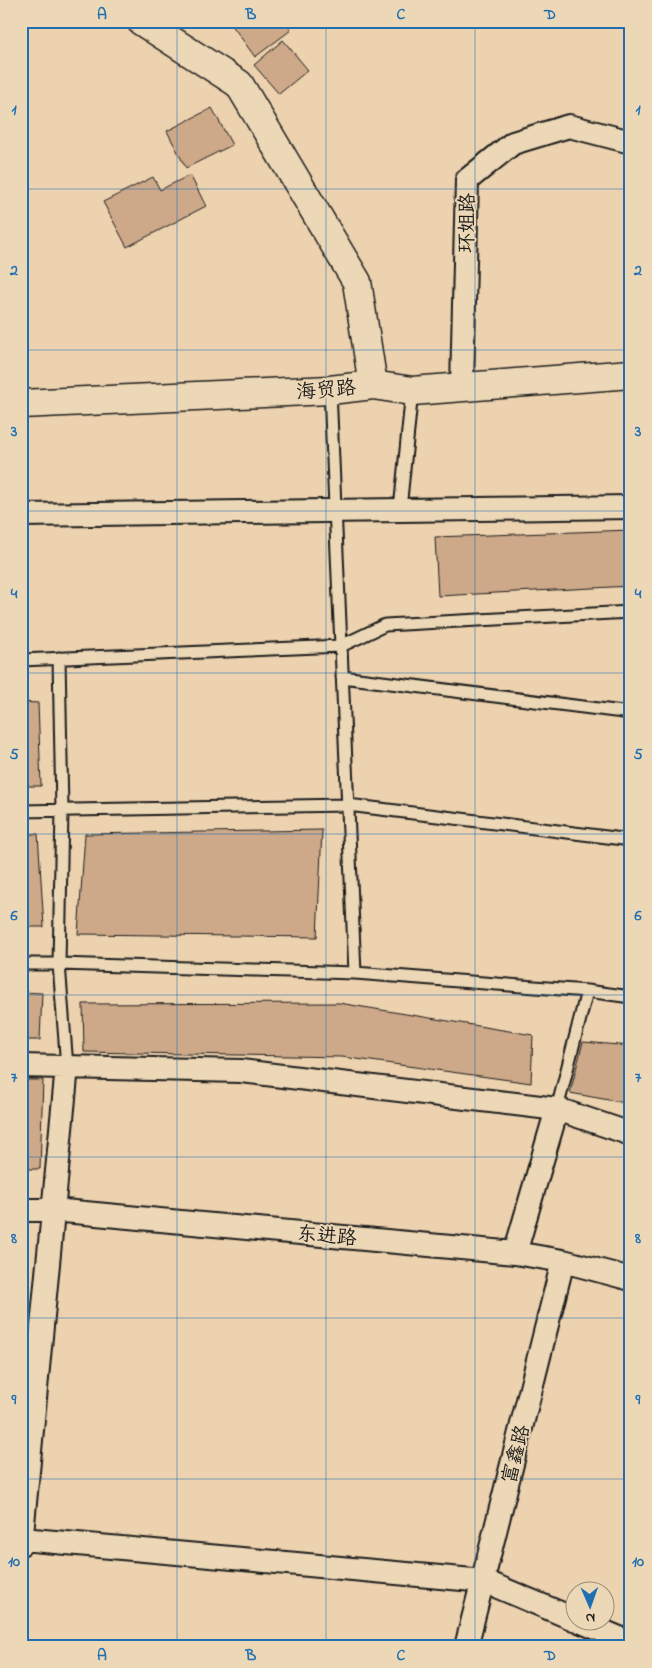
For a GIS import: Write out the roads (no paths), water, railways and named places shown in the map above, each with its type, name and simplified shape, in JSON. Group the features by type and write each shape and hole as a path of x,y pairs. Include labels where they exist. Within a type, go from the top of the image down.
{"street":[{"path":"141,21 238,84 358,282 373,385"},
{"name":"环姐路","path":"462,387 467,180 513,143 569,126 631,142"},
{"name":"海贸路","path":"21,404 330,390 373,385 412,391 631,374"},
{"path":"21,514 631,507"},
{"path":"21,1066 241,1071 557,1110 631,1134"},
{"path":"21,1544 67,1067"},
{"path":"514,1253 557,1110"},
{"name":"东进路","path":"21,1210 53,1210 514,1253 563,1261 631,1279"},
{"name":"富鑫路","path":"466,1647 563,1261"},
{"path":"22,1539 484,1581 564,1615"},
{"path":"600,1630 631,1643"}],"lane":[{"path":"330,390 355,973"},
{"path":"400,509 412,391"},
{"path":"21,660 341,646 386,625 631,612"},
{"path":"59,658 62,810 59,964 67,1067"},
{"path":"342,677 631,713"},
{"path":"21,811 348,805 631,840"},
{"path":"21,964 355,973 587,991 631,997"},
{"path":"557,1110 587,991"}]}
